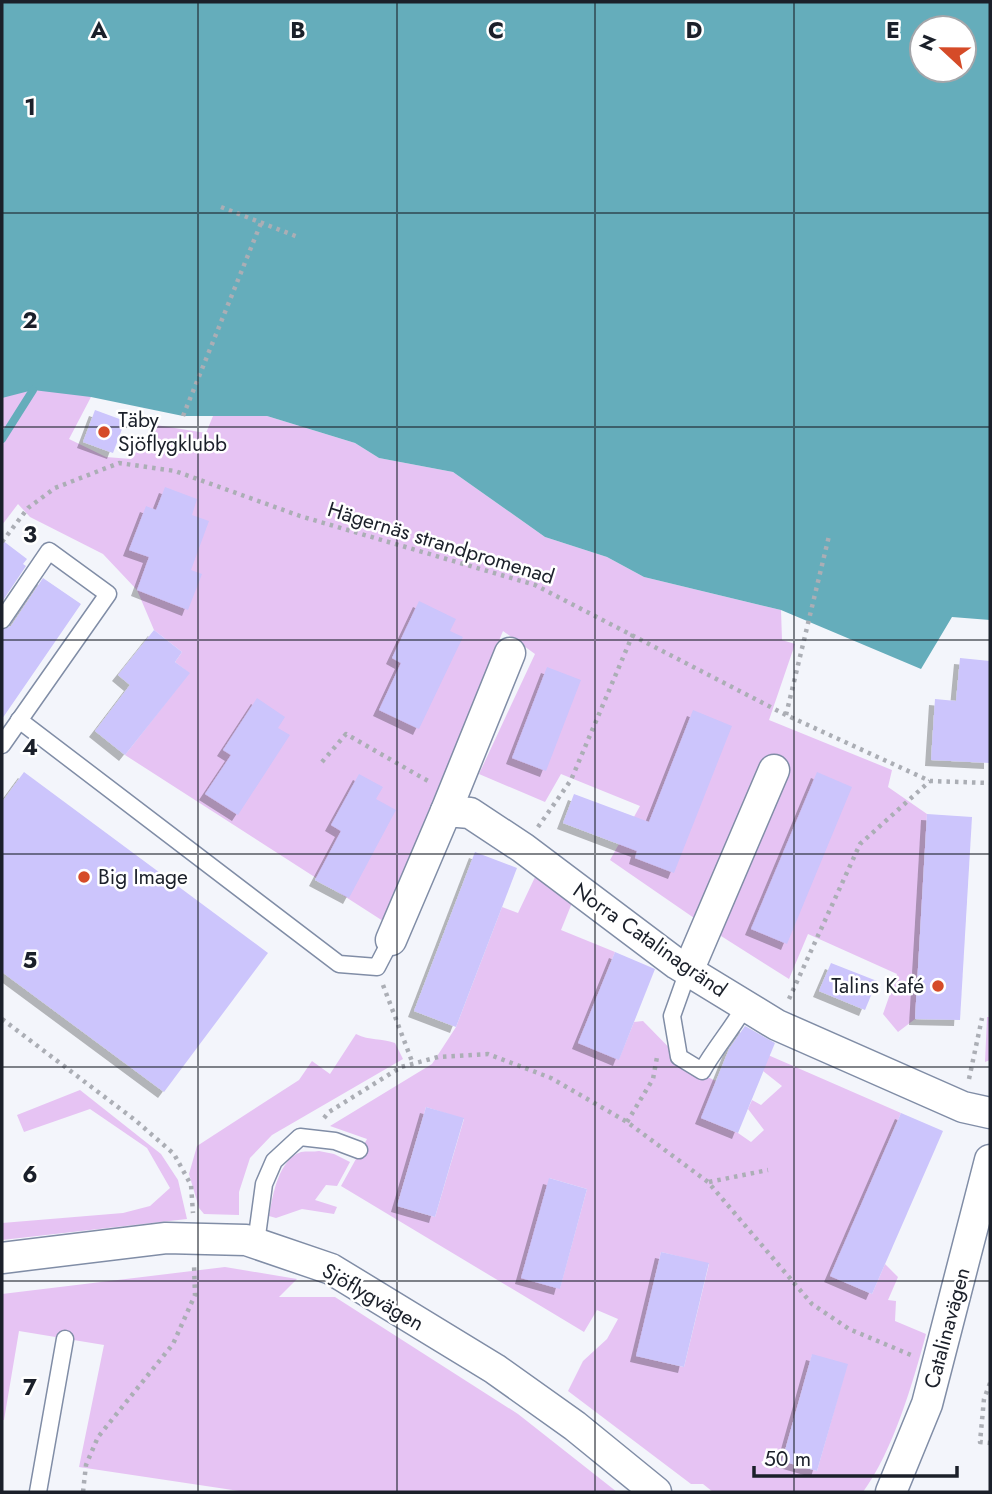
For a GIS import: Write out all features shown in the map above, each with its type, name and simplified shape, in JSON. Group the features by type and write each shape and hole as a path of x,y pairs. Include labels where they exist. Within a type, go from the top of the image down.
{"street":[{"path":"391,940 510,653"},
{"path":"688,971 774,770"},
{"name":"Norra Catalinagränd","path":"446,811 470,813 523,848 688,971 777,1025 977,1110"},
{"name":"Catalinavägen","path":"891,1492 927,1404 990,1160"},
{"name":"Sjöflygvägen","path":"2,1258 166,1238 246,1240 331,1269 495,1370 575,1426 656,1492"}],"lane":[{"path":"2,620 49,551 108,594 2,744"},
{"path":"19,720 339,964 377,967 391,940"},
{"path":"688,971 672,1016 679,1057 702,1071 745,1006"},
{"path":"256,1244 264,1184 274,1161 300,1137 335,1141 359,1150"},
{"path":"38,1492 65,1339"}],"path":[{"path":"221,207 298,237"},
{"path":"183,416 261,223"},
{"name":"Hägernäs strandpromenad","path":"2,542 28,508 55,488 119,463 174,471 300,516 536,584 786,715 930,780 990,782"},
{"path":"786,715 829,536"},
{"path":"523,848 571,779 633,634"},
{"path":"322,762 346,733 429,782 446,811"},
{"path":"777,1025 860,844 930,780"},
{"path":"377,967 413,1064"},
{"path":"977,1110 982,1018"},
{"path":"2,1019 135,1120 174,1154 191,1185 194,1239"},
{"path":"309,1138 329,1112 401,1068 438,1057 488,1054 551,1079 627,1122 708,1182 812,1304 849,1329 937,1366"},
{"path":"627,1122 653,1079"},
{"path":"708,1182 768,1170"},
{"path":"82,1492 86,1465 98,1437 173,1344 195,1295"},
{"path":"990,1383 984,1399 980,1442 990,1443"}],"shaded area":[{"path":"2,301 91,397 69,439 106,457 131,459 156,425 206,433 213,416 267,416 355,443 379,458 453,472 545,537 607,557 644,577 781,610 782,640 795,644 769,720 892,770 888,787 927,814 915,1019 898,1032 883,1014 897,974 808,934 789,979 610,860 640,806 561,774 545,802 479,774 535,654 503,631 383,921 125,755 189,673 175,662 182,652 154,630 137,590 103,554 30,517 18,504 2,525"},
{"path":"536,875 574,898 561,930 615,952 579,1043 619,1059 634,1022 643,1021 689,1068 716,1081 702,1118 738,1133 751,1142 764,1130 748,1109 752,1100 761,1105 782,1086 763,1071 768,1055 901,1113 831,1276 872,1294 885,1264 898,1277 888,1300 896,1301 895,1321 926,1334 893,1437 863,1492 713,1492 703,1484 691,1484 568,1391 583,1361 607,1339 618,1319 597,1310 584,1332 341,1186 367,1139 330,1126 432,1064 456,1027 502,907 518,913","holes":["426,1107 464,1119 435,1217 397,1206","549,1178 587,1189 560,1288","661,1252 709,1264 684,1367 637,1356","812,1355 847,1365 817,1471 782,1461"]},
{"path":"987,1017 990,1017 990,1060 985,1062"},
{"path":"356,1034 395,1043 403,1059 272,1135 250,1158 239,1192 239,1215 204,1214 199,1208 189,1174 197,1146 299,1080 312,1061 330,1074"},
{"path":"80,1090 161,1154 178,1180 187,1219 2,1240 2,1223 123,1213 150,1206 170,1188 147,1148 90,1109 24,1132 17,1115"},
{"path":"301,1152 334,1154 350,1162 337,1186 326,1185 315,1200 337,1207 334,1214 302,1209 276,1218 269,1216 278,1179 287,1162"},
{"path":"225,1267 297,1279 279,1297 335,1297 518,1414 617,1492 246,1492 79,1467 104,1345 19,1331 2,1420 2,1294"}],"water":[{"path":"2,2 990,2 990,620 952,617 921,669 781,610 644,577 607,557 545,537 453,472 379,458 355,443 267,416 183,416 91,397 33,390 2,398"}],"building":[{"name":"Täby Sjöflygklubb","path":"95,410 125,421 113,453 83,442"},
{"path":"165,487 197,499 192,515 209,521 191,570 202,574 188,610 137,590 149,557 129,550 146,506 156,510"},
{"path":"2,540 27,559 23,564 26,566 2,602"},
{"path":"43,578 81,604 2,719 2,630 11,626"},
{"path":"419,601 456,619 450,631 463,637 419,729 379,710 401,663 392,658"},
{"path":"154,630 182,652 175,662 190,673 125,755 95,731 130,685 118,675"},
{"path":"960,658 990,661 990,763 931,760 935,699 956,701"},
{"path":"547,667 581,680 546,771 512,758"},
{"path":"257,698 285,717 278,728 290,735 238,815 205,794 231,755 223,750"},
{"path":"693,710 732,726 674,873 635,858 637,851 563,823 574,794 649,822"},
{"name":"Big Image","path":"24,772 268,953 164,1092 2,972 2,802"},
{"path":"817,772 852,787 787,944 751,929"},
{"path":"359,774 383,787 376,799 396,810 349,898 315,880 341,831 331,825"},
{"path":"927,814 972,817 960,1020 915,1019"},
{"path":"475,852 517,868 456,1027 414,1011"},
{"path":"615,952 655,969 619,1060 578,1043"},
{"path":"831,963 877,981 865,1010 819,991"},
{"path":"745,1026 775,1043 738,1133 701,1118 729,1049"},
{"path":"426,1107 464,1118 435,1217 397,1206"},
{"path":"901,1113 943,1131 872,1294 830,1276"},
{"path":"549,1178 587,1189 560,1289 521,1278"},
{"path":"661,1252 709,1263 684,1367 636,1356"},
{"path":"812,1354 848,1364 817,1471 782,1461"}],"waterway":[{"path":"2,439 33,390"}],"place":[{"name":"Täby Sjöflygklubb","path":"104,432"},
{"name":"Big Image","path":"84,877"},
{"name":"Talins Kafé","path":"938,986"}]}
